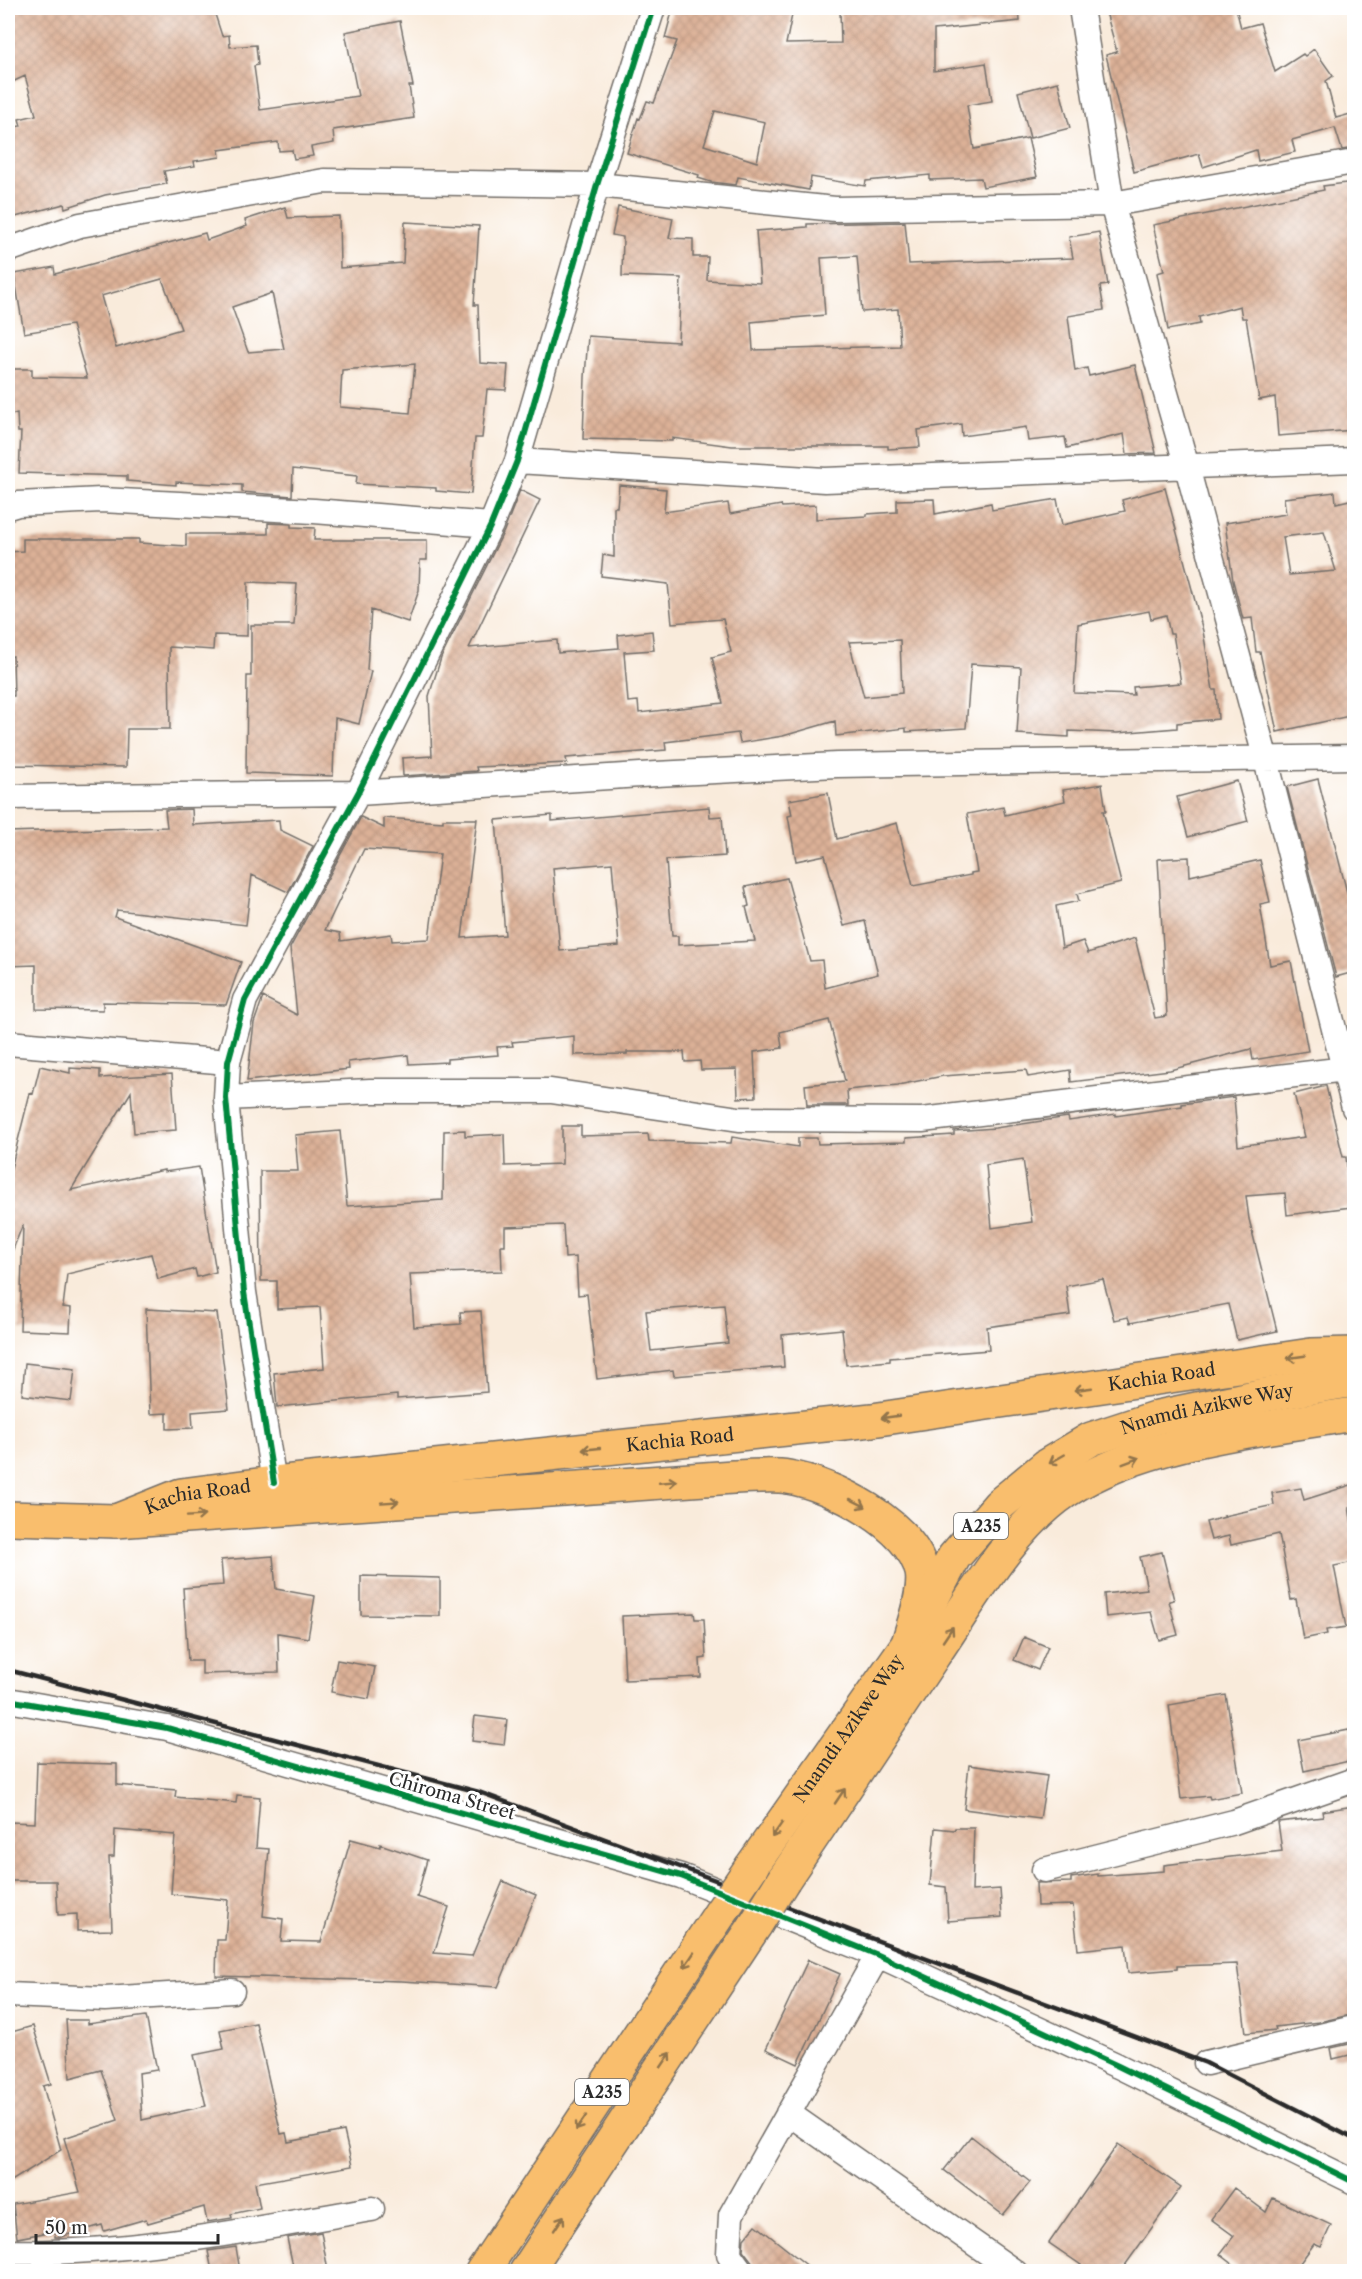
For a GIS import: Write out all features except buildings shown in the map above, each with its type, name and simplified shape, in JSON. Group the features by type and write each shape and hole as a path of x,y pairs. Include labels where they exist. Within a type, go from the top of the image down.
{"main road":[{"name":"Kachia Road","path":"8,1518 116,1521 181,1495 274,1483 861,1421 1311,1355 1354,1354"},
{"name":"Nnamdi Azikwe Way","path":"482,2271 752,1866 908,1644 954,1557 999,1505 1046,1466 1090,1439 1158,1417 1354,1380"},
{"name":"A235","path":"526,2271 982,1584 1022,1530 1066,1491 1108,1469 1149,1454 1266,1428 1354,1414"},
{"path":"116,1521 733,1477 787,1476 824,1487 866,1507 893,1528 911,1550 921,1570 922,1585 908,1644"}],"street":[{"path":"274,1483 244,1292 226,1098 228,1062 245,1000 358,793 491,525 517,461 597,185 653,8"},
{"path":"1081,8 1112,204 1186,466 1349,1068 1354,1108"},
{"path":"8,250 80,225 324,181 597,185 835,209 1112,204 1354,162"},
{"path":"517,461 825,480 1354,460"},
{"path":"8,507 18,504 100,500 314,511 491,525"},
{"path":"8,797 358,793 837,765 1354,757"},
{"path":"8,1043 228,1062"},
{"path":"226,1098 370,1091 551,1091 739,1119 922,1120 1349,1068"},
{"name":"Chiroma Street","path":"8,1700 167,1728 681,1876 878,1955 1119,2066 1354,2182"},
{"path":"1044,1870 1234,1822 1354,1780"},
{"path":"742,2271 729,2254 731,2215 878,1955"},
{"path":"8,1995 105,1999 232,1991"},
{"path":"1206,2062 1354,2028"},
{"path":"788,2113 1015,2271"},
{"path":"8,2252 36,2262 169,2243 372,2209"}],"railway":[{"path":"8,1670 479,1792 1206,2063 1354,2139"}],"cycle path":[{"path":"274,1483 244,1292 226,1098 228,1062 245,1000 358,793 491,525 517,461 597,185 653,8"},
{"path":"8,1700 167,1728 681,1876 878,1955 1118,2066 1354,2182"}]}
